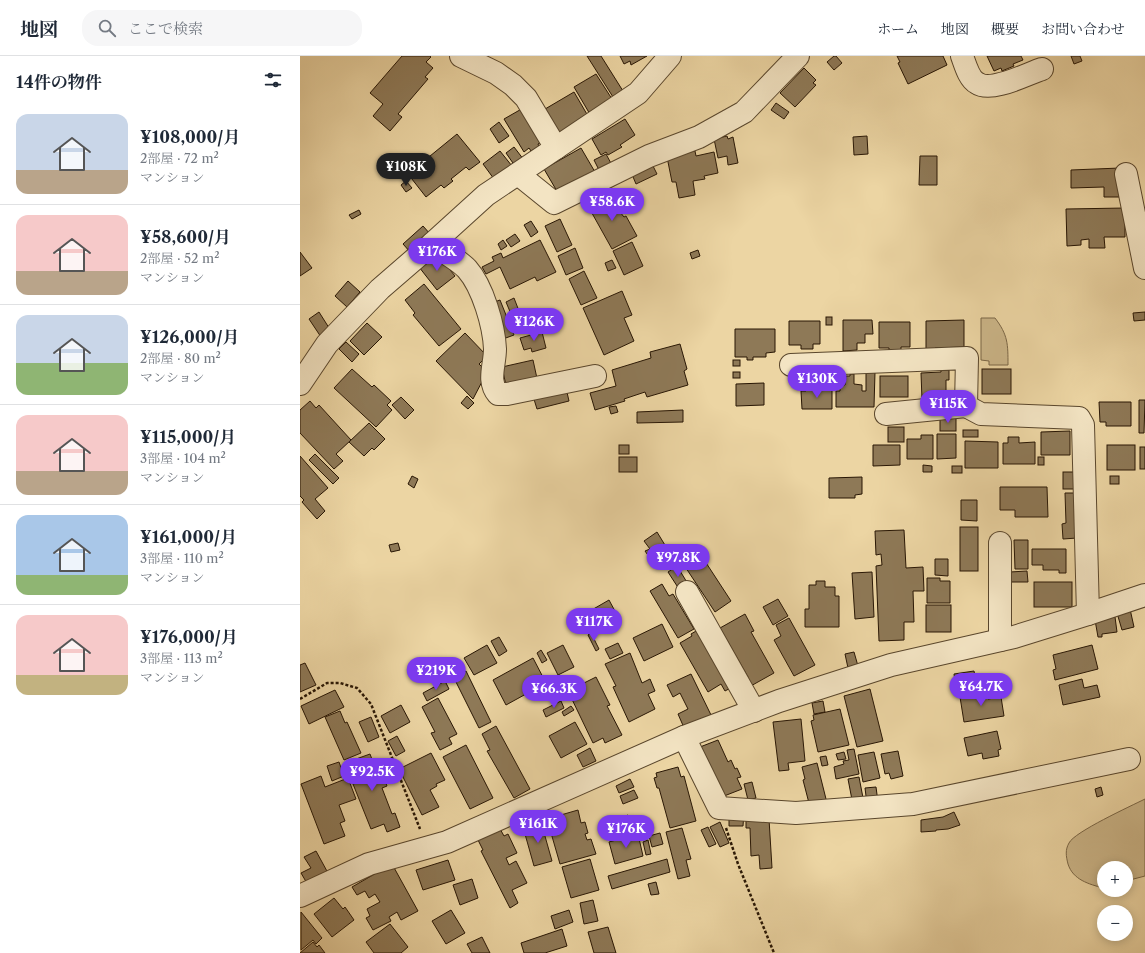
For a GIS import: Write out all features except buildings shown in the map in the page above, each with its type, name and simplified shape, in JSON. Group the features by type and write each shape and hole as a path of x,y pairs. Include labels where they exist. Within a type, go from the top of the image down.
{"street":[{"path":"460,56 496,73 526,98 556,148"},
{"path":"300,384 327,344 380,289 486,195 638,93 670,56"},
{"path":"518,174 554,203 649,156 699,137 744,112 798,56"},
{"path":"962,56 971,78 977,84 987,86 1001,85 1042,69"},
{"path":"1126,174 1145,268"},
{"path":"432,244 467,268 480,287 493,332 495,351 492,372 493,388 498,394 507,394 595,376"},
{"path":"791,365 967,358 966,406"},
{"path":"886,414 966,406 981,414 1079,418 1083,425 1088,614"},
{"path":"1000,543 1000,640"},
{"path":"687,592 754,711"},
{"path":"300,896 369,864 447,842 684,737 754,711 891,665 1000,640 1088,614 1145,595"},
{"path":"684,737 719,808 796,813 913,804 1129,759"}],"path":[{"path":"300,699 327,683 340,683 357,688 371,704 428,848"},
{"path":"719,808 738,864 774,953"}],"shaded area":[{"path":"981,318 995,318 1003,330 1007,345 1008,365 989,365 989,361 981,360"},
{"path":"1145,799 1145,876 1133,879 1133,861 1097,861 1097,886 1087,883 1078,878 1070,869 1066,853 1069,843 1081,832"}]}
